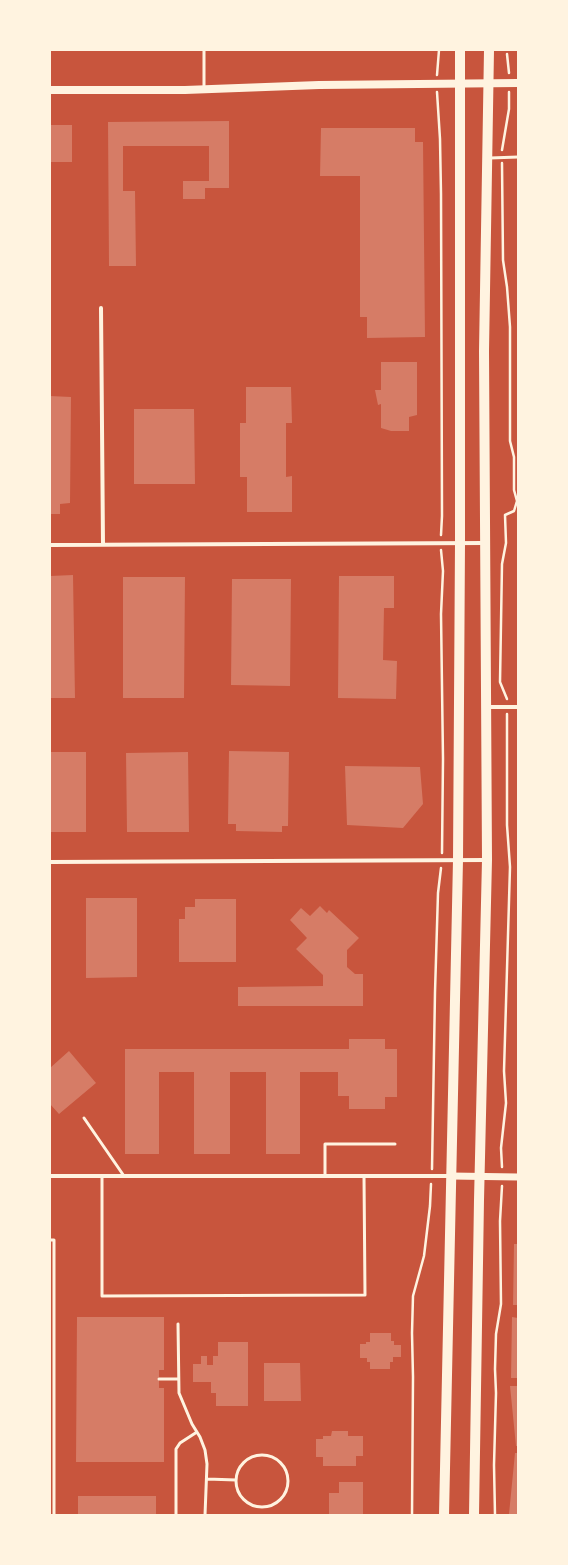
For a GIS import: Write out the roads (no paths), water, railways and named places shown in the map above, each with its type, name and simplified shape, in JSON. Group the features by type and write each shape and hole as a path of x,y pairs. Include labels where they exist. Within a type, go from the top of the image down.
{"main road":[{"path":"444,1515 458,860 460,543 460,50"},
{"path":"474,1515 487,860 484,351 489,50"},
{"path":"50,90 204,90 319,85 514,83"}],"street":[{"path":"101,308 103,545"},
{"path":"50,545 485,543"},
{"path":"487,707 518,707"},
{"path":"50,862 487,860"},
{"path":"50,1176 518,1177"}],"lane":[{"path":"204,50 204,90"},
{"path":"488,158 518,157"},
{"path":"84,1118 124,1176"},
{"path":"325,1176 325,1144 395,1144"},
{"path":"102,1176 102,1296 365,1295 364,1176"},
{"path":"50,1240 54,1240 54,1515"},
{"path":"178,1324 179,1393 205,1450 207,1464 205,1515"},
{"path":"159,1379 178,1379"},
{"path":"176,1515 176,1449 180,1443 197,1432"},
{"path":"265,1454 276,1458 285,1468 288,1476 288,1484 286,1491 280,1500 272,1505 261,1507 246,1501 240,1495 236,1480 239,1468 248,1458 265,1454"},
{"path":"207,1479 236,1480"}]}
